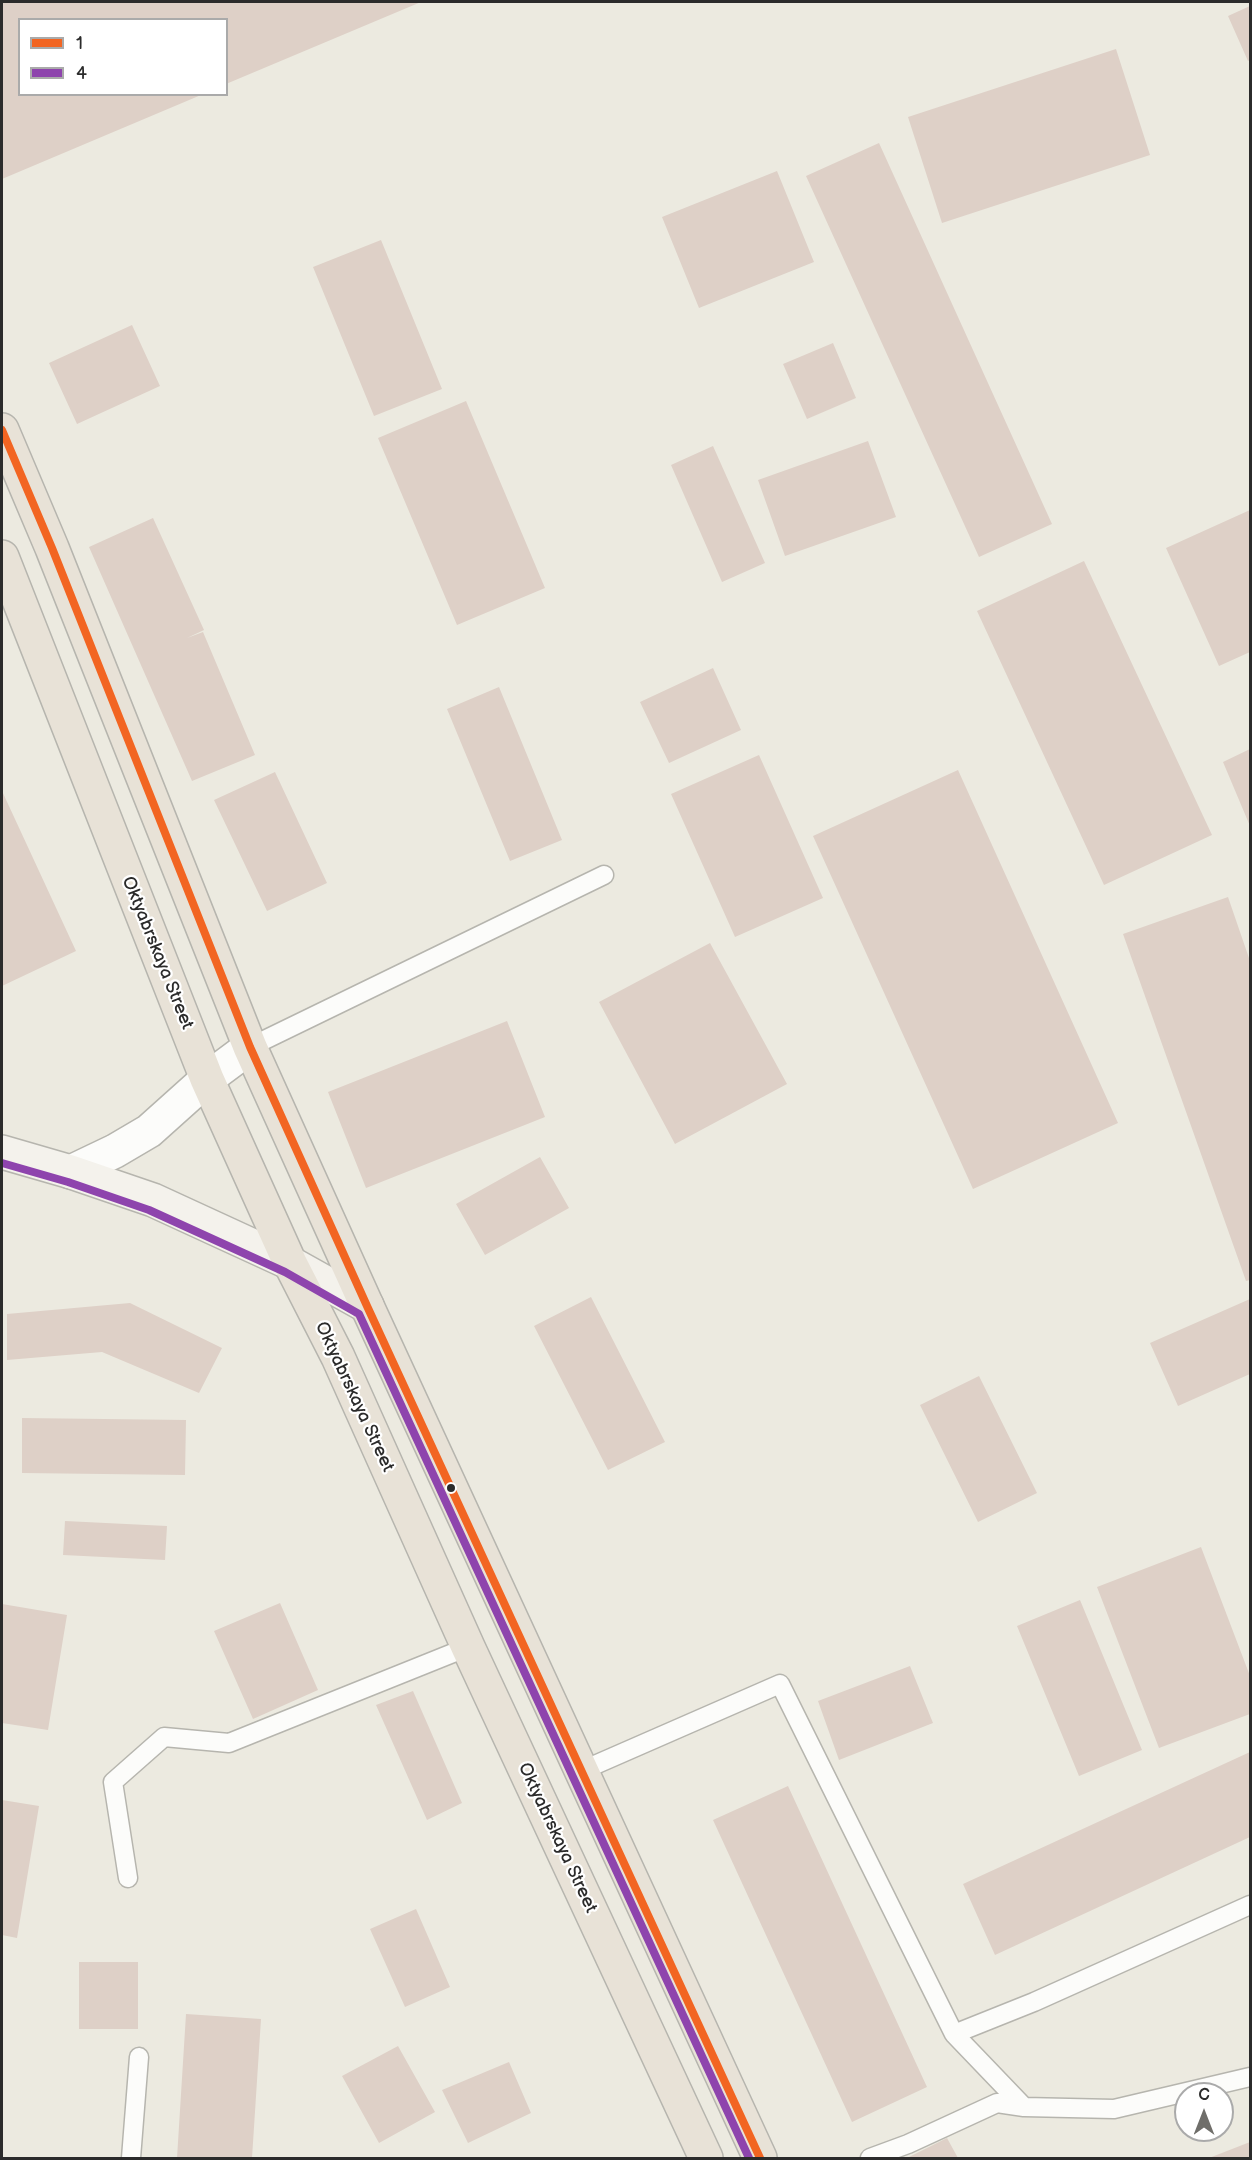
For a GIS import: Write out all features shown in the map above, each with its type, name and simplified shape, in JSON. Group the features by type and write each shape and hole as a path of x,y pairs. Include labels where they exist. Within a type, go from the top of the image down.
{"main road":[{"path":"2,430 52,548 250,1047 760,2158"},
{"name":"Oktyabrskaya Street","path":"3,564 207,1079 290,1263 338,1357 468,1647 706,2158"},
{"path":"2,1152 71,1172 153,1200 290,1263 367,1306"}],"street":[{"path":"71,1172 115,1151 148,1131 207,1079 250,1047"}],"lane":[{"path":"250,1047 604,875"},
{"path":"128,1878 113,1782 164,1737 229,1743 468,1647"},
{"path":"581,1771 780,1684 954,2034 1024,2107"},
{"path":"954,2034 1034,2002 1251,1905"},
{"path":"131,2158 139,2057"},
{"path":"870,2158 908,2144 997,2103 1024,2107 1114,2109 1251,2077"}],"building":[{"path":"2,2 421,2 228,83 228,18 18,18 18,96 199,96 2,179"},
{"path":"1250,6 1250,60 1248,61 1228,16"},
{"path":"1116,49 1150,155 942,223 908,117"},
{"path":"879,143 1052,524 979,557 806,176"},
{"path":"777,171 814,262 699,308 662,217"},
{"path":"381,240 442,389 374,416 313,267"},
{"path":"132,325 160,386 77,424 49,363"},
{"path":"833,343 856,398 807,419 783,364"},
{"path":"466,401 545,588 457,625 378,438"},
{"path":"868,441 896,517 785,556 758,480"},
{"path":"713,446 765,563 722,582 671,465"},
{"path":"1250,510 1250,652 1219,666 1166,548"},
{"path":"153,518 204,630 187,638 203,632 255,755 192,781 89,547"},
{"path":"1084,561 1212,835 1104,885 977,611"},
{"path":"713,668 741,730 669,763 640,702"},
{"path":"499,687 562,840 510,861 447,709"},
{"path":"1250,749 1250,826 1223,762"},
{"path":"759,755 823,898 735,937 671,794"},
{"path":"958,770 1118,1123 973,1189 813,836"},
{"path":"275,772 327,883 267,911 214,800"},
{"path":"2,791 76,951 2,986"},
{"path":"1228,897 1250,961 1250,1280 1246,1281 1123,934"},
{"path":"710,943 787,1084 675,1144 599,1002"},
{"path":"507,1021 545,1117 366,1188 328,1092"},
{"path":"540,1157 569,1208 485,1255 456,1204"},
{"path":"591,1297 665,1442 608,1470 534,1326"},
{"path":"1250,1299 1250,1374 1178,1406 1150,1343"},
{"path":"130,1303 222,1348 199,1393 102,1352 7,1360 7,1314"},
{"path":"979,1376 1037,1493 978,1522 920,1405"},
{"path":"22,1418 186,1420 185,1475 22,1473"},
{"path":"65,1521 167,1526 165,1560 63,1555"},
{"path":"1201,1547 1250,1676 1250,1714 1159,1748 1097,1587"},
{"path":"1080,1600 1142,1750 1079,1776 1017,1626"},
{"path":"280,1603 318,1690 253,1719 214,1631"},
{"path":"2,1604 67,1615 48,1730 2,1723"},
{"path":"910,1666 933,1723 839,1760 818,1701"},
{"path":"413,1691 462,1803 427,1820 376,1705"},
{"path":"1250,1752 1250,1837 995,1955 963,1884"},
{"path":"788,1786 927,2087 852,2122 713,1820"},
{"path":"2,1800 39,1806 17,1938 2,1935"},
{"path":"416,1909 450,1987 405,2007 370,1929"},
{"path":"79,1962 138,1962 138,2029 79,2029"},
{"path":"186,2014 261,2019 252,2158 177,2158"},
{"path":"398,2046 435,2112 379,2143 342,2076"},
{"path":"509,2062 531,2113 468,2143 442,2090"},
{"path":"947,2138 958,2158 907,2158"},
{"path":"1250,2142 1250,2158 1209,2158"}],"transit line":[{"name":"1","path":"2,430 52,548 250,1047 760,2158"},
{"name":"4","path":"2,1163 68,1182 149,1210 285,1272 359,1314 749,2158"}]}
